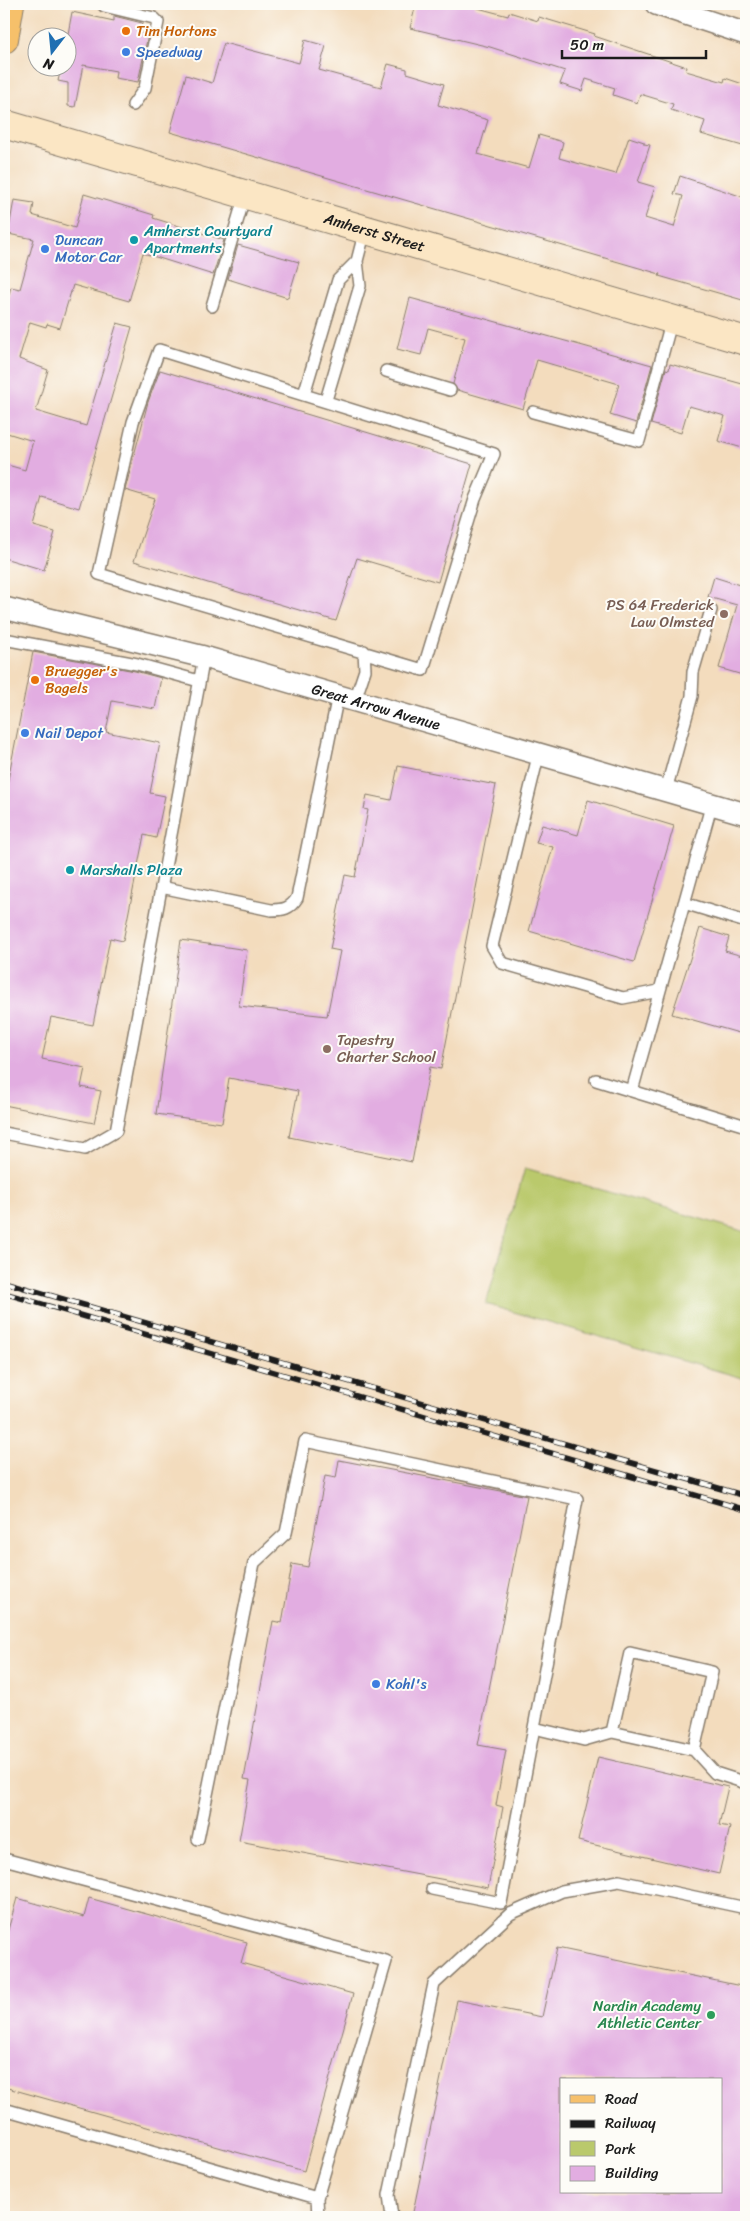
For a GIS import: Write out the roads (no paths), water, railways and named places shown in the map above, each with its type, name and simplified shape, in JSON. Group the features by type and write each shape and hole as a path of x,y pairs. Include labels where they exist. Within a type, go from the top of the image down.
{"main road":[{"path":"4,39 10,4"}],"street":[{"path":"656,4 746,34"},
{"name":"Amherst Street","path":"4,124 746,341"},
{"name":"Great Arrow Avenue","path":"4,608 204,657 539,752 746,814"}],"lane":[{"path":"104,6 154,18 158,22 145,88 133,104"},
{"path":"212,306 245,195"},
{"path":"326,400 360,286 356,261 365,230"},
{"path":"304,394 338,280 356,261"},
{"path":"533,412 639,441 672,319"},
{"path":"159,350 304,394 494,454 475,499 423,670 364,651 98,574 133,422 159,350"},
{"path":"386,371 450,390"},
{"path":"666,790 692,696 693,672 711,610"},
{"path":"4,639 137,664 199,681"},
{"path":"161,887 271,910 282,910 292,906 297,898 347,698 365,670 364,651"},
{"path":"4,1134 85,1149 116,1131 204,657"},
{"path":"539,752 492,946 502,963 623,998 659,991"},
{"path":"632,1091 712,803"},
{"path":"684,903 746,922"},
{"path":"596,1080 746,1126"},
{"path":"198,1839 254,1563 286,1533 305,1441 577,1499 501,1903"},
{"path":"612,1732 630,1653 712,1672 694,1750"},
{"path":"534,1728 584,1740 612,1732 694,1750 715,1773 746,1783"},
{"path":"4,1859 386,1961 317,2198 318,2217"},
{"path":"392,2217 389,2195 434,1984 510,1914 562,1891 619,1881 746,1908"},
{"path":"432,1889 501,1903 510,1914"},
{"path":"4,2109 317,2198"}],"railway":[{"path":"4,1282 746,1496"},
{"path":"4,1293 746,1510"}],"place":[{"name":"Tim Hortons","path":"126,31"},
{"name":"Speedway","path":"126,52"},
{"name":"Amherst Courtyard Apartments","path":"134,240"},
{"name":"Duncan Motor Car","path":"45,249"},
{"name":"PS 64 Frederick Law Olmsted","path":"724,614"},
{"name":"Bruegger's Bagels","path":"35,680"},
{"name":"Nail Depot","path":"25,733"},
{"name":"Marshalls Plaza","path":"70,870"},
{"name":"Tapestry Charter School","path":"327,1049"},
{"name":"Kohl's","path":"376,1684"},
{"name":"Nardin Academy Athletic Center","path":"711,2015"}]}
